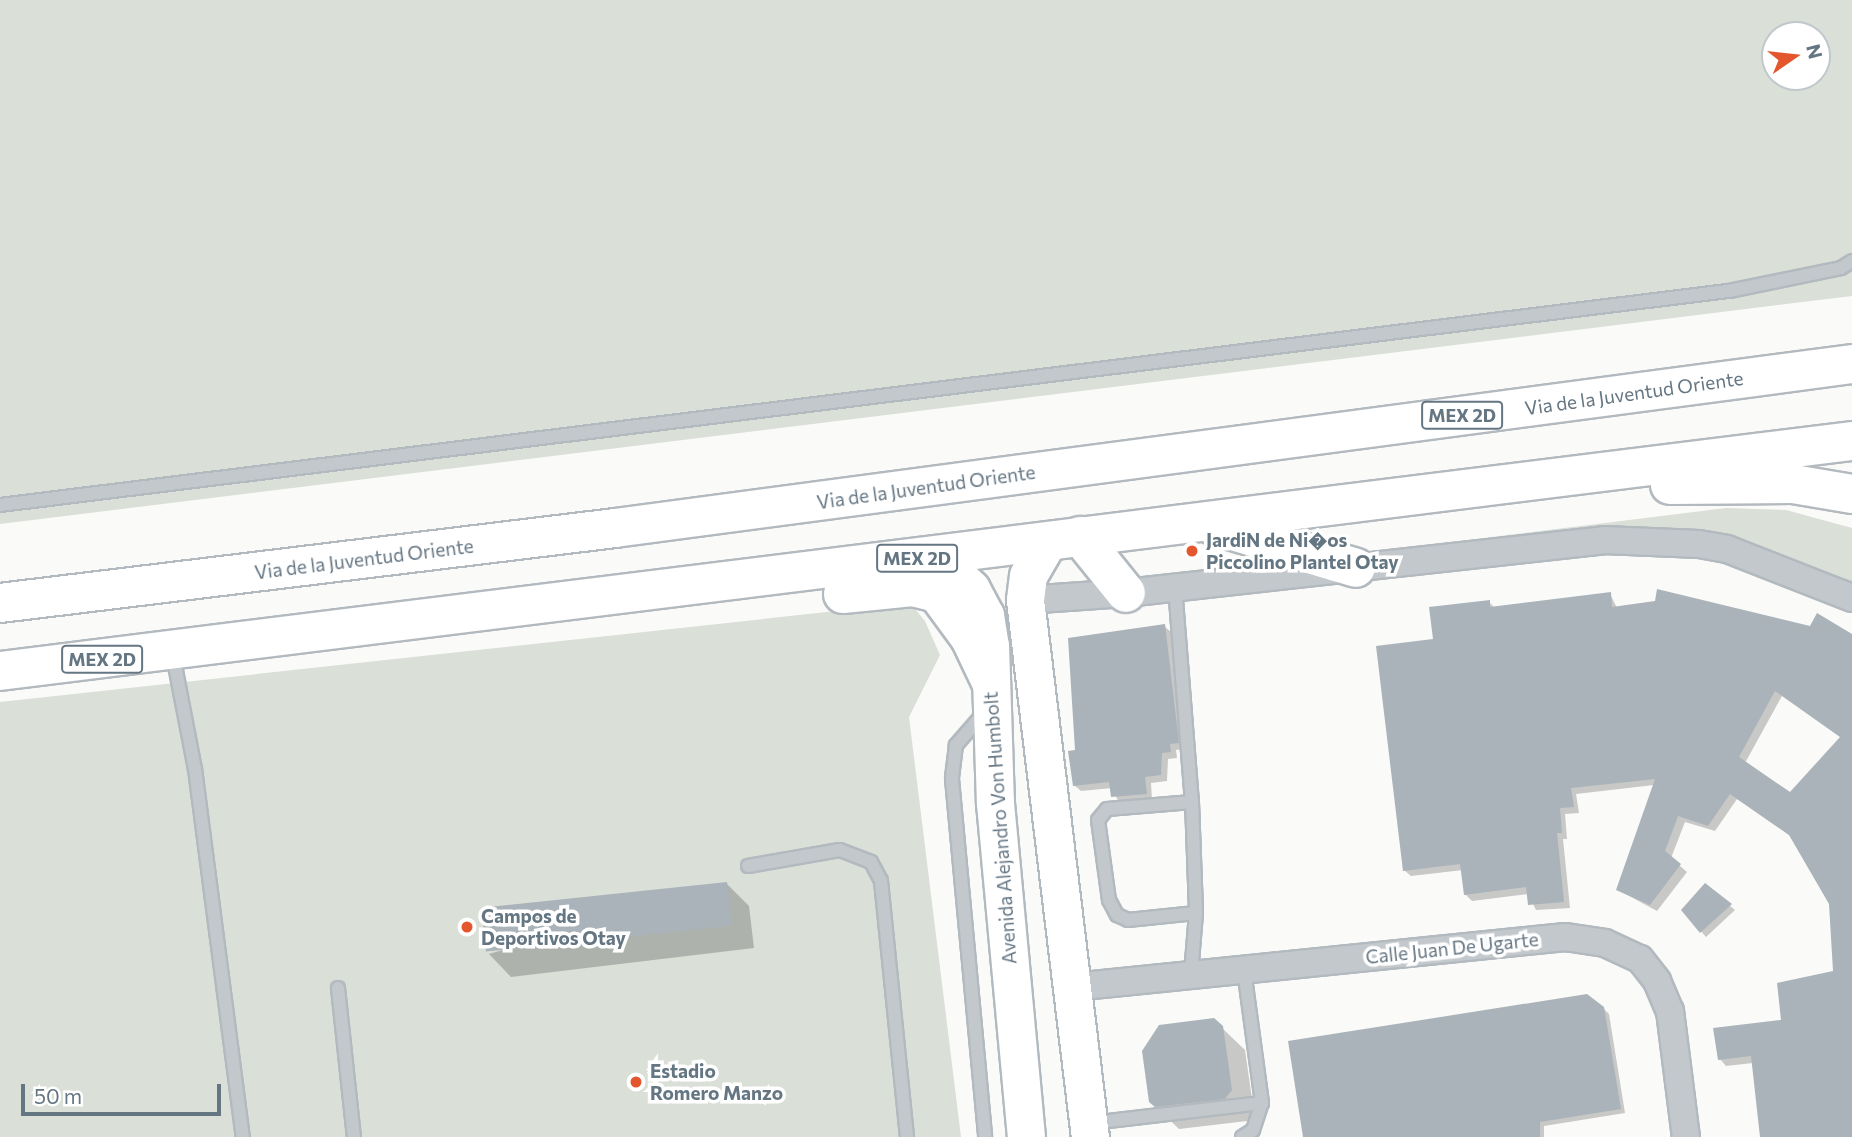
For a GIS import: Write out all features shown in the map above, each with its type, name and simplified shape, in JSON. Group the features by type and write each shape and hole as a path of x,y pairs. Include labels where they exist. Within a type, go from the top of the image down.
{"highway":[{"name":"Via de la Juventud Oriente","path":"0,603 615,528 1852,364"},
{"name":"MEX 2D","path":"0,671 912,559 1198,520 1462,492 1852,441"},
{"path":"1462,492 1793,484 1852,494"},
{"path":"1198,520 1356,568"},
{"path":"1064,538 1126,593"},
{"path":"188,649 262,664 913,587 937,593 955,613 991,694"}],"main road":[{"path":"1064,538 1028,575 1025,600 1090,1130"},
{"name":"Avenida Alejandro Von Humbolt","path":"912,559 952,571 971,589 985,615 1007,958 1026,1137"}],"street":[{"path":"1025,600 1126,593 1543,545 1672,542 1737,552 1852,598"},
{"name":"Calle Juan De Ugarte","path":"1073,987 1565,937 1605,943 1640,959 1657,981 1670,1011 1686,1137"}],"lane":[{"path":"0,505 1730,291 1841,268 1852,261"},
{"path":"1175,587 1192,802 1196,913 1191,974"},
{"path":"188,649 195,769 243,1137"},
{"path":"985,1137 952,779 956,745 991,694"},
{"path":"1192,802 1107,809 1098,820 1108,900 1117,915 1128,920 1196,913"},
{"path":"748,866 840,850 871,862 881,881 907,1137"},
{"path":"1242,1137 1253,1130 1262,1103 1244,969"},
{"path":"338,988 354,1137"},
{"path":"1090,1130 1262,1103"}],"shaded area":[{"path":"0,0 1852,0 1852,296 0,524"},
{"path":"1726,508 1786,510 1852,528 1852,583 1753,547 1623,532 1412,547"},
{"name":"Campos de Deportivos Otay","path":"910,603 925,621 940,655 909,717 961,1137 0,1137 0,702"}],"building":[{"path":"1657,589 1810,626 1817,613 1852,634 1852,1137 1760,1137 1751,1056 1718,1060 1713,1028 1781,1020 1777,983 1833,971 1829,904 1789,835 1730,794 1708,826 1678,816 1665,851 1681,864 1650,905 1616,890 1655,779 1571,788 1574,807 1560,808 1562,833 1557,833 1564,902 1528,905 1526,887 1464,895 1460,864 1403,871 1376,646 1433,639 1429,607 1490,600 1490,607 1611,592 1612,607 1655,601","holes":["1775,691 1840,737 1790,792 1739,757"]},
{"path":"1165,624 1179,743 1170,744 1171,752 1162,753 1161,775 1145,777 1147,794 1111,797 1109,782 1073,786 1068,751 1075,750 1068,638"},
{"path":"727,882 732,926 486,952 481,908"},
{"path":"1705,883 1732,904 1700,933 1681,910"},
{"path":"1587,994 1604,1007 1621,1109 1540,1122 1540,1137 1303,1137 1288,1041"},
{"path":"1214,1018 1223,1026 1232,1090 1225,1099 1155,1107 1149,1102 1142,1051 1159,1025"}],"place":[{"name":"JardiN de Ni�os Piccolino Plantel Otay","path":"1192,551"},
{"name":"Campos de Deportivos Otay","path":"467,927"},
{"name":"Estadio Romero Manzo","path":"636,1082"}]}
